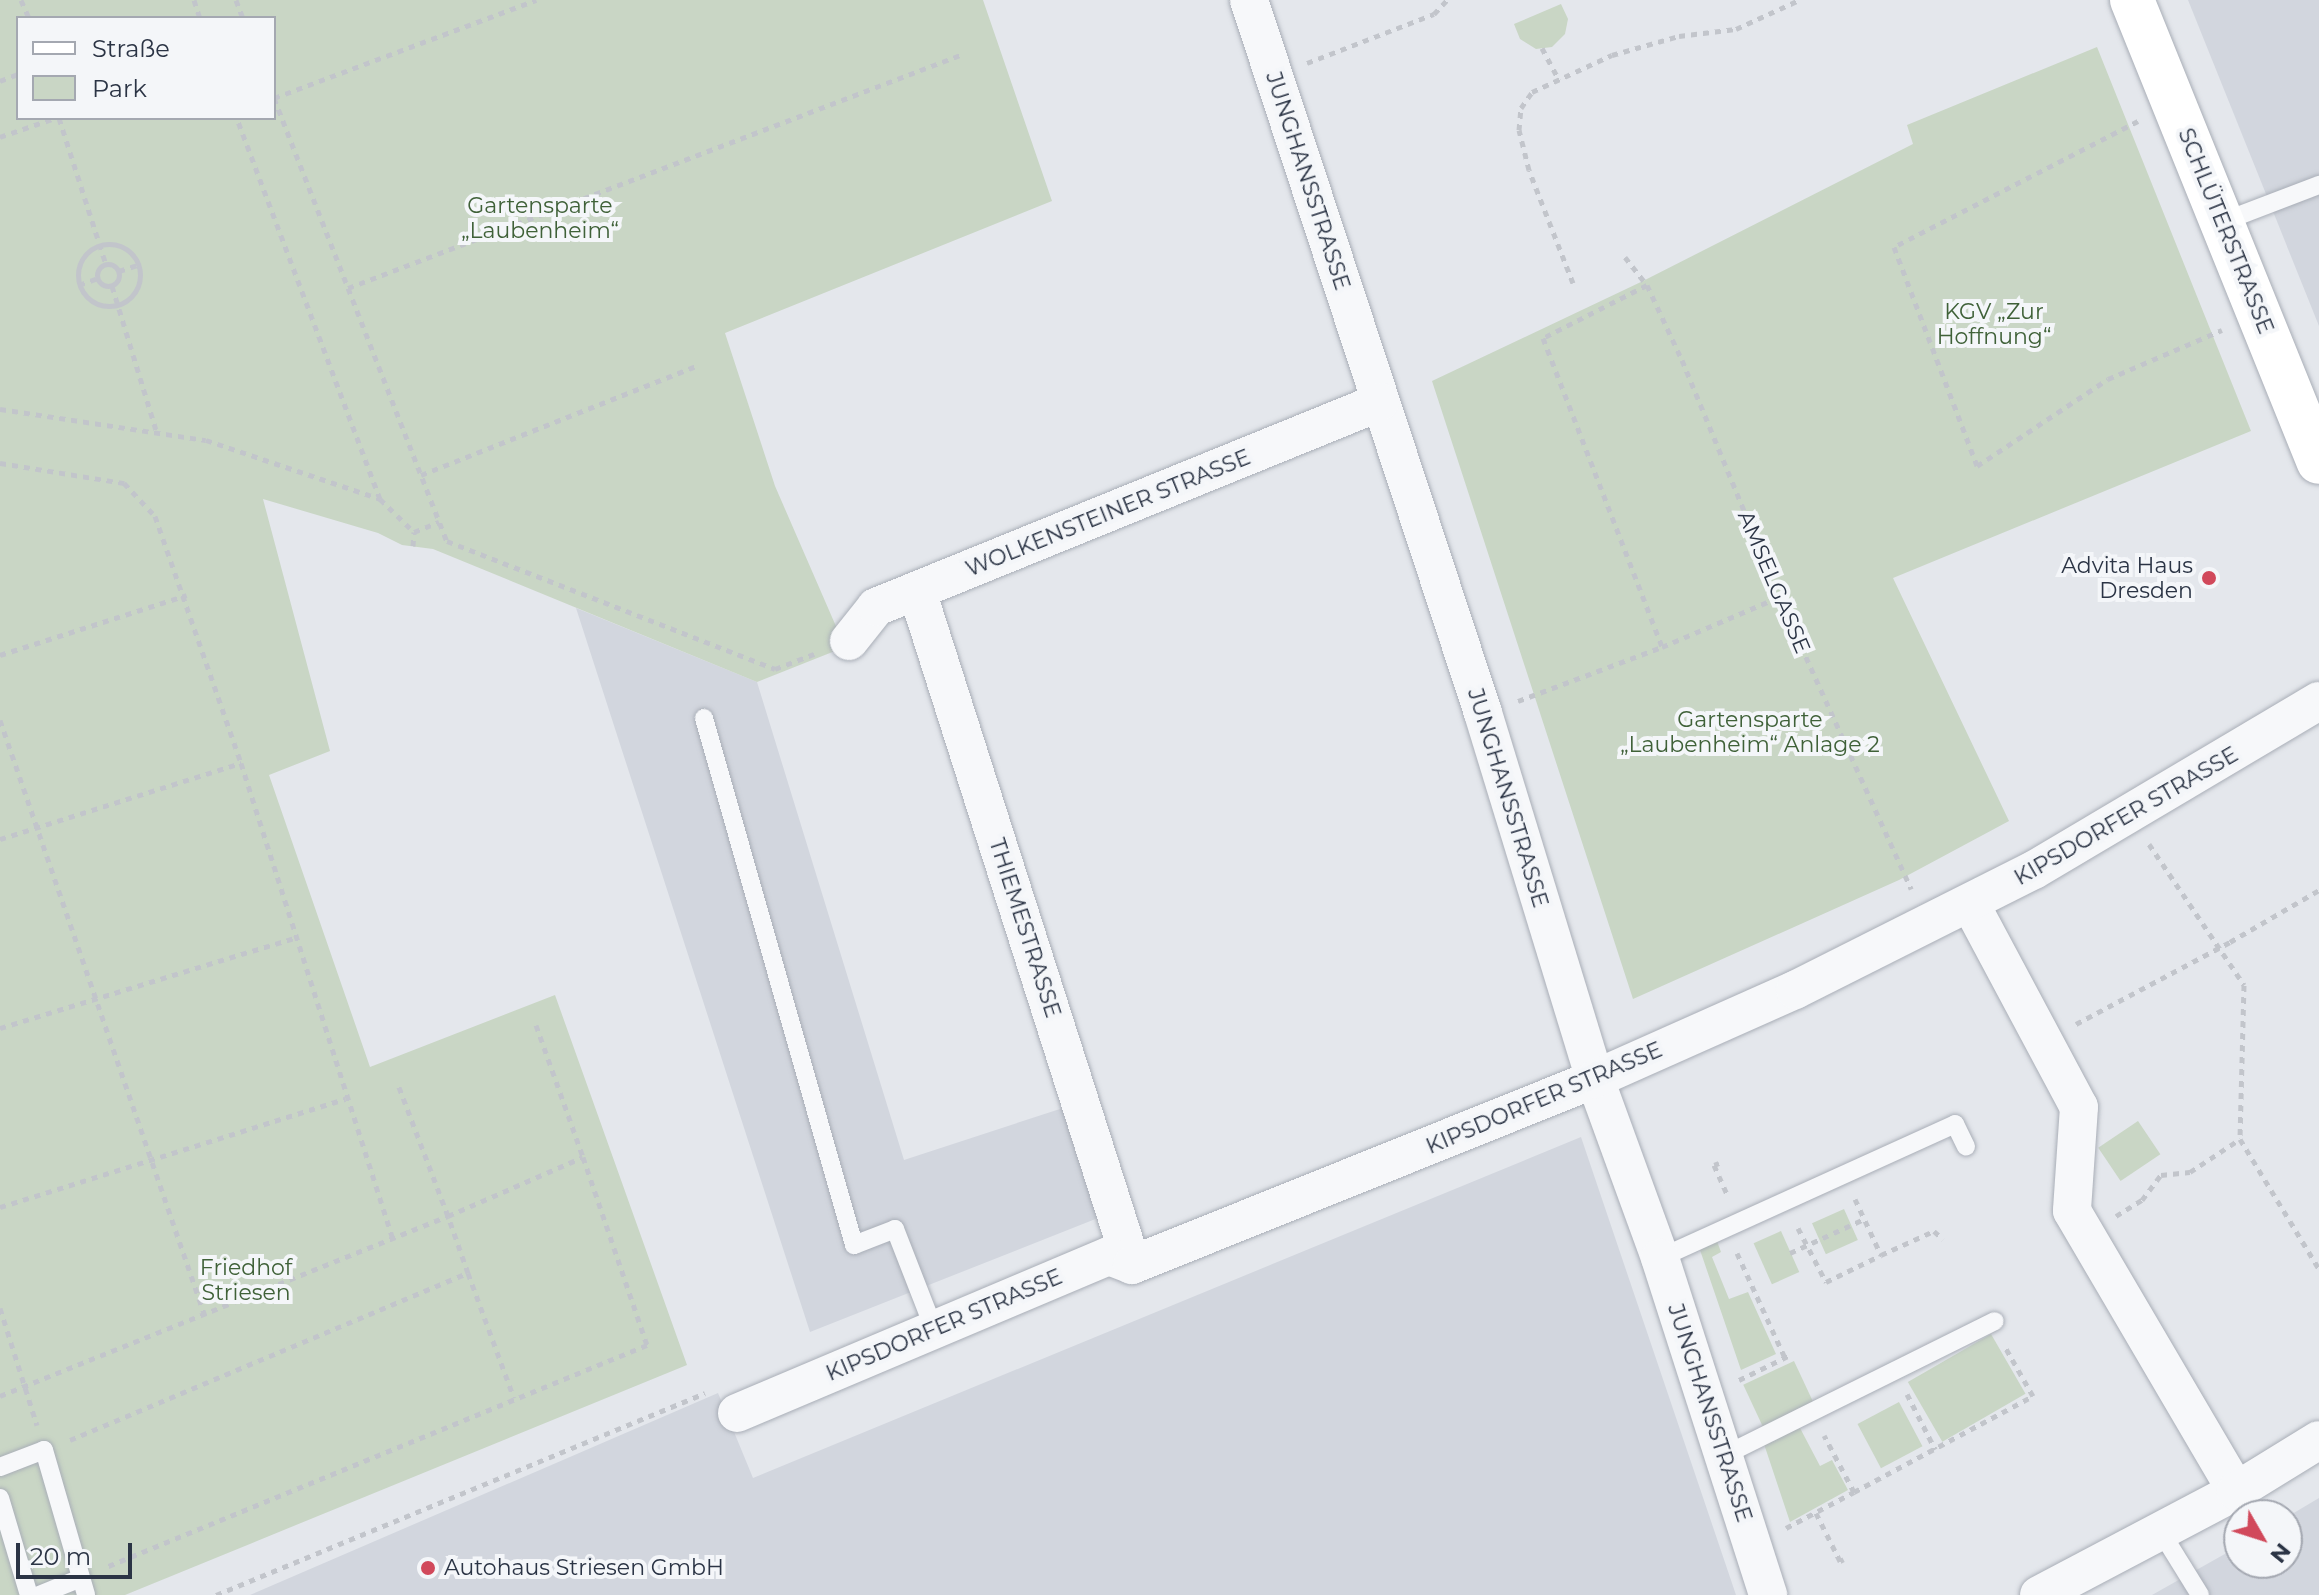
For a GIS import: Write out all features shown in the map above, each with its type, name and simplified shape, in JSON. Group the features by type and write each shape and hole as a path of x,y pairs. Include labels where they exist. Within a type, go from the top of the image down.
{"street":[{"name":"JUNGHANSSTRASSE","path":"1249,0 1483,713 1595,1079 1660,1258 1768,1595"},
{"name":"SCHLÜTERSTRASSE","path":"2132,0 2319,462"},
{"name":"WOLKENSTEINER STRASSE","path":"849,641 876,607 1380,402"},
{"name":"THIEMESTRASSE","path":"917,591 1132,1265"},
{"name":"KIPSDORFER STRASSE","path":"737,1413 1109,1256 1132,1265 1595,1079 1795,990 1971,905 2130,815 2319,701"},
{"path":"1971,905 2079,1107 2072,1211 2236,1491"},
{"path":"2039,1595 2236,1491 2319,1440"}],"lane":[{"path":"2222,222 2319,185"},
{"path":"704,718 854,1245 895,1229 934,1329"},
{"path":"1660,1258 1955,1124 1966,1147"},
{"path":"1725,1455 1994,1322"},
{"path":"0,1467 44,1450 83,1586 39,1595"},
{"path":"0,1498 29,1595"},
{"path":"2161,1532 2200,1595"}],"path":[{"path":"276,97 536,0"},
{"path":"1329,54 1434,14 1447,0"},
{"path":"1573,283 1529,170 1519,130 1521,108 1532,92 1612,55 1679,36 1736,29 1799,0"},
{"path":"1542,48 1559,80"},
{"path":"348,288 963,54"},
{"path":"276,103 447,541 775,669 849,641"},
{"path":"0,137 51,120"},
{"path":"58,120 106,264"},
{"path":"238,120 380,499 414,532 413,546"},
{"path":"2129,126 1894,247 1977,466 2108,379 2212,334"},
{"path":"100,245 118,245 127,249 138,265 138,286 132,296 118,304 92,302 79,285 79,265 83,257 100,245"},
{"name":"AMSELGASSE","path":"1625,257 1647,285 1779,597 1904,877"},
{"path":"106,264 114,265 119,271 119,278 112,286 102,284 98,278 100,267 106,264"},
{"path":"119,271 138,265"},
{"path":"79,285 98,278"},
{"path":"1647,285 1543,338 1662,647"},
{"path":"112,286 157,433"},
{"path":"421,475 697,366"},
{"path":"0,409 206,440 380,499"},
{"path":"0,463 124,483 155,516 241,763 345,1099 392,1237"},
{"path":"414,532 439,522"},
{"path":"0,655 185,595"},
{"path":"1483,713 1662,647 1779,597"},
{"path":"0,720 205,1316"},
{"path":"0,839 241,763"},
{"path":"2130,815 2244,985 2240,1139 2319,1269"},
{"path":"2043,1041 2218,949 2319,890"},
{"path":"0,1028 297,937"},
{"path":"83,1586 514,1398 647,1345 536,1025"},
{"path":"397,1082 514,1398"},
{"path":"0,1207 345,1099"},
{"path":"2084,1234 2142,1200 2161,1175 2190,1172 2240,1139"},
{"path":"0,1396 205,1316 583,1157"},
{"path":"1719,1163 1714,1165 1733,1226 1785,1358"},
{"path":"1844,1175 1881,1255"},
{"path":"1786,1202 1826,1282 1934,1231 1943,1239"},
{"path":"1790,1253 1864,1219"},
{"path":"0,1308 44,1450 468,1273"},
{"path":"1752,1546 2033,1396 1994,1322"},
{"path":"1705,1397 1792,1354"},
{"path":"1896,1371 1935,1449"},
{"path":"216,1595 725,1384 737,1413"},
{"path":"1813,1412 1854,1492"},
{"path":"1816,1513 1840,1561 1844,1559"}],"shaded area":[{"path":"2188,0 2319,0 2319,326"},
{"path":"576,608 757,682 904,1160 1063,1108 1098,1218 810,1332"},
{"path":"1581,1137 1736,1595 250,1595 718,1393 753,1478"},
{"path":"2319,1498 2319,1595 2152,1595 2223,1555 2223,1579 2303,1579 2303,1508"}],"green space":[{"name":"Friedhof Striesen","path":"0,0 983,0 1052,201 725,333 775,486 845,647 757,682 433,549 402,545 378,533 263,499 330,751 269,775 370,1067 555,995 687,1365 125,1595 0,1595"},
{"path":"1561,4 1568,19 1565,34 1552,47 1536,49 1520,39 1514,24"},
{"path":"2097,47 2251,431 1893,578 2009,821 1899,880 1633,999 1432,381 1643,281 1913,144 1907,125"},
{"path":"2138,1121 2160,1154 2121,1181 2098,1148"},
{"path":"1844,1209 1858,1240 1826,1254 1812,1223"},
{"path":"1781,1231 1799,1272 1772,1284 1754,1243"},
{"path":"1717,1241 1721,1252 1712,1257 1729,1299 1748,1292 1776,1354 1741,1370 1700,1250"},
{"path":"1991,1334 2026,1394 1942,1442 1908,1382"},
{"path":"1794,1361 1814,1404 1763,1427 1743,1385"},
{"path":"1899,1402 1922,1446 1881,1468 1858,1424"},
{"path":"1800,1428 1820,1466 1832,1460 1848,1490 1790,1522 1764,1444"}],"place":[{"name":"Advita Haus Dresden","path":"2209,578"},
{"name":"Autohaus Striesen GmbH","path":"428,1568"}],"park label":[{"name":"Gartensparte „Laubenheim“","path":"540,218"},
{"name":"KGV „Zur Hoffnung“","path":"1994,324"},
{"name":"Gartensparte „Laubenheim“ Anlage 2","path":"1750,732"}]}
